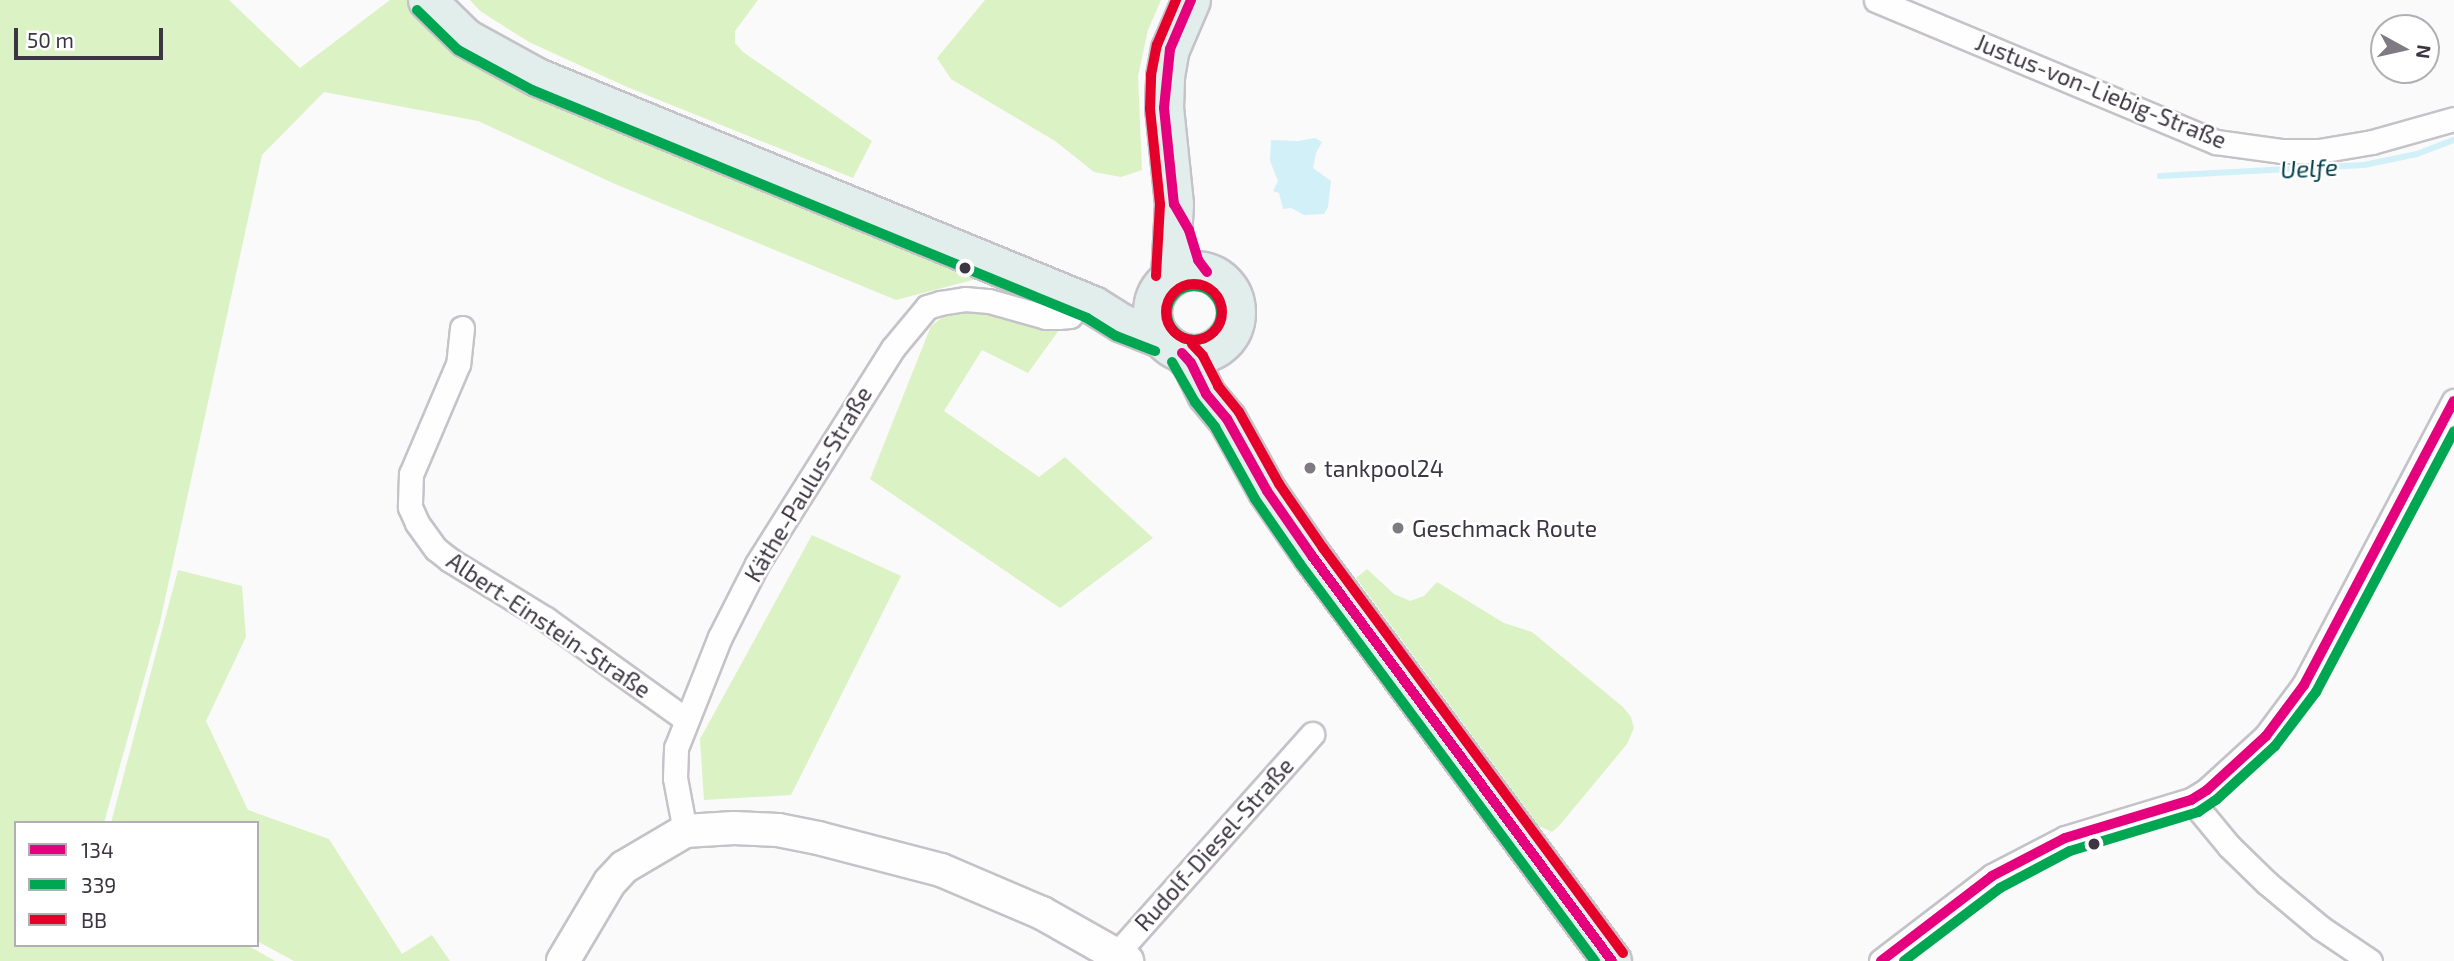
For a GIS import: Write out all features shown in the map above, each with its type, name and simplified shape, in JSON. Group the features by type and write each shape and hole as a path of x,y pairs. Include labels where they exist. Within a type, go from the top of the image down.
{"main road":[{"path":"427,0 466,38 537,77 1087,302 1122,323 1171,345 1204,353 1221,344 1233,327 1236,308 1224,282 1207,272 1198,260 1189,230 1174,204"},
{"path":"1191,0 1174,40 1165,76 1164,108 1174,204 1162,288 1152,319 1171,345 1191,363 1206,394 1227,419 1246,458 1312,556 1612,961"},
{"path":"1087,302 1131,307 1188,270 1207,272"},
{"path":"1221,344 1219,358 1227,419"}],"street":[{"name":"Justus-von-Liebig-Straße","path":"1876,0 2217,142 2282,151 2319,151 2372,142 2454,119"},
{"name":"Käthe-Paulus-Straße","path":"685,831 675,778 676,748 685,719 720,637 757,564 839,429 916,317 927,307 965,299 989,301 1046,317 1070,316 1087,302"},
{"name":"Albert-Einstein-Straße","path":"462,328 458,364 411,474 410,507 417,523 431,543 450,560 546,619 685,719"},
{"path":"1881,961 1992,876 2034,853 2075,835 2191,800 2207,790 2266,736 2304,685 2454,401"},
{"name":"Rudolf-Diesel-Straße","path":"1117,959 1312,734"},
{"path":"2191,800 2229,846 2267,883 2321,928 2370,961"},
{"path":"563,961 610,882 624,867 685,831 713,828 778,830 891,855 941,870 1008,897 1117,959"}],"green space":[{"path":"0,0 229,0 300,68 390,0 407,0 434,32 984,277 896,300 615,184 478,121 324,92 262,155 160,622 105,821 14,821 14,947 250,947 275,961 0,961"},
{"path":"470,0 758,0 735,31 735,43 743,52 872,141 853,178 627,87 529,42 480,11"},
{"path":"985,0 1161,0 1148,30 1138,76 1142,170 1121,177 1094,172 1055,141 951,79 937,58"},
{"path":"991,310 1059,330 1028,373 982,350 944,411 1039,477 1065,457 1153,538 1060,608 870,479 931,326 943,317"},
{"path":"812,535 901,576 791,795 704,800 700,739"},
{"path":"1367,569 1394,594 1410,601 1424,596 1437,582 1504,623 1532,632 1623,707 1631,717 1634,728 1627,744 1552,832 1539,826 1356,578"},
{"path":"178,570 242,586 246,637 206,721 248,810 329,839 402,954 432,935 450,961 294,961 259,942 259,821 112,821"}],"water":[{"path":"1315,138 1322,142 1313,168 1331,181 1328,207 1324,214 1304,215 1291,208 1283,209 1279,193 1273,191 1278,181 1270,161 1271,140 1298,141"}],"waterway":[{"name":"Uelfe","path":"2160,176 2364,165 2417,154 2454,140"}],"transit line":[{"name":"BB","path":"1156,276 1160,204 1150,109 1151,75 1157,45 1176,0"},
{"name":"134","path":"1191,0 1170,49 1164,108 1174,204 1189,230 1198,260 1207,272"},
{"name":"339","path":"417,10 458,50 532,90 1087,318 1116,336 1155,351"},
{"name":"BB","path":"1194,284 1205,286 1214,292 1220,301 1222,312 1220,323 1214,332 1205,338 1194,340 1183,338 1174,332 1168,323 1166,312 1168,301 1174,292 1183,286 1194,284"},
{"name":"339","path":"1194,286 1213,294 1221,313 1213,332 1194,340 1175,332 1167,313 1175,294 1194,286"},
{"name":"BB","path":"1192,344 1203,356 1218,386 1239,412 1279,484 1323,548 1623,953"},
{"name":"134","path":"1182,353 1191,363 1206,394 1227,419 1267,491 1312,556 1612,961"},
{"name":"339","path":"1172,362 1195,402 1215,427 1255,499 1300,564 1595,961"},
{"name":"134","path":"1881,961 1992,876 2065,838 2191,800 2207,790 2266,736 2304,685 2454,401"},
{"name":"339","path":"1904,961 2000,888 2070,851 2198,812 2216,800 2275,746 2316,692 2454,431"}],"place":[{"name":"tankpool24","path":"1310,468"},
{"name":"Geschmack Route","path":"1398,528"}]}
